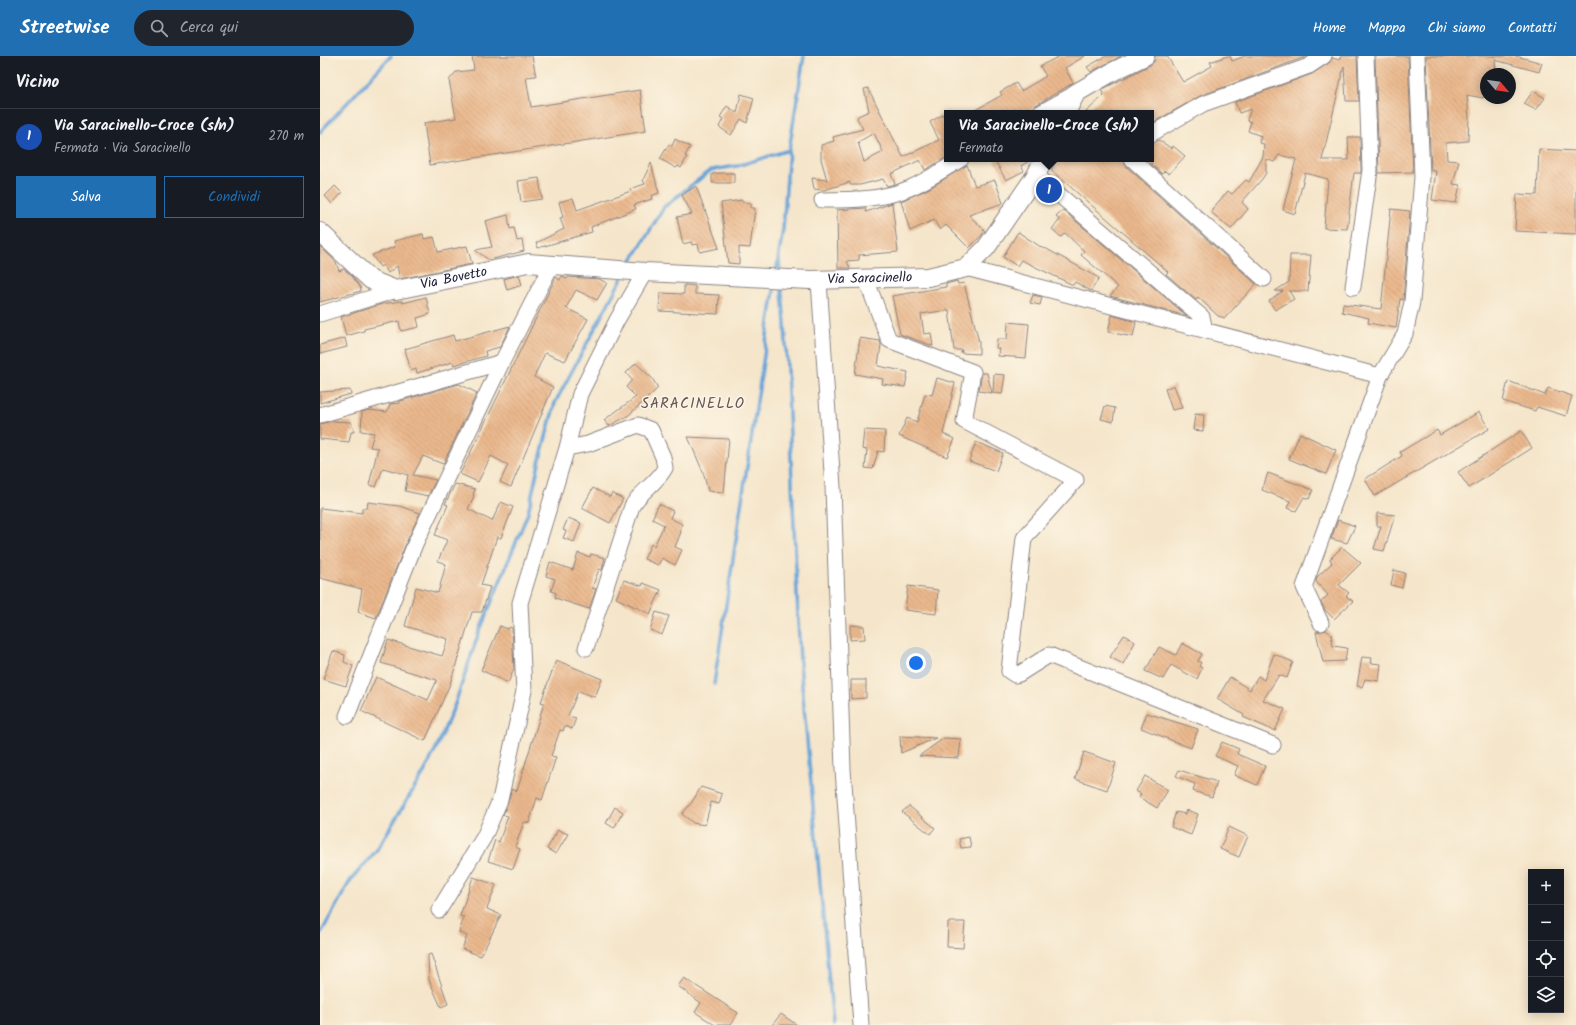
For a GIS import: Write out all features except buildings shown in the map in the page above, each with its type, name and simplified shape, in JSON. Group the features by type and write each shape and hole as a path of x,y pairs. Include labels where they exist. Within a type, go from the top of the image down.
{"street":[{"path":"1054,110 1072,106 1114,71 1145,56"},
{"path":"1154,132 1203,104 1309,66 1324,56"},
{"path":"1353,287 1370,170 1366,56"},
{"path":"1321,623 1304,587 1380,376 1405,334 1412,302 1422,177 1417,56"},
{"path":"822,200 857,199 881,196 909,189 956,162"},
{"path":"1135,162 1264,280"},
{"path":"966,268 986,248 1040,167 1202,317 1205,330"},
{"path":"320,232 371,280 396,290"},
{"name":"Via Bovetto","path":"396,290 528,263 641,272"},
{"path":"347,716 416,544 502,362 552,264"},
{"path":"966,268 1380,376"},
{"name":"Via Saracinello","path":"641,272 744,278 815,280 928,277 966,268"},
{"path":"439,910 484,837 500,800 524,691 520,603 567,448 580,394 641,272"},
{"path":"866,279 889,340 973,372 964,421 1076,480 1024,538 1009,671 1015,675 1019,674 1049,655 1273,745"},
{"path":"815,280 833,487 843,769 862,1025"},
{"path":"320,314 396,290"},
{"path":"320,415 502,362"},
{"path":"567,448 588,444 638,425 651,430 663,457 665,468 661,476 638,496 632,506 586,648"}],"waterway":[{"path":"320,132 391,56"},
{"path":"776,273 783,229 789,150 804,56"},
{"path":"629,265 664,207 711,170 737,166 789,150"},
{"path":"779,258 780,274"},
{"path":"320,935 350,881 376,851 426,769 440,740 455,704 478,635 528,513 539,463 555,403 623,276"},
{"path":"714,684 775,283"},
{"path":"781,284 785,323 800,663 833,1025"}],"place":[{"name":"Via Saracinello-Croce (s/n)","path":"1049,190"}],"district":[{"name":"SARACINELLO","path":"693,404"}]}
